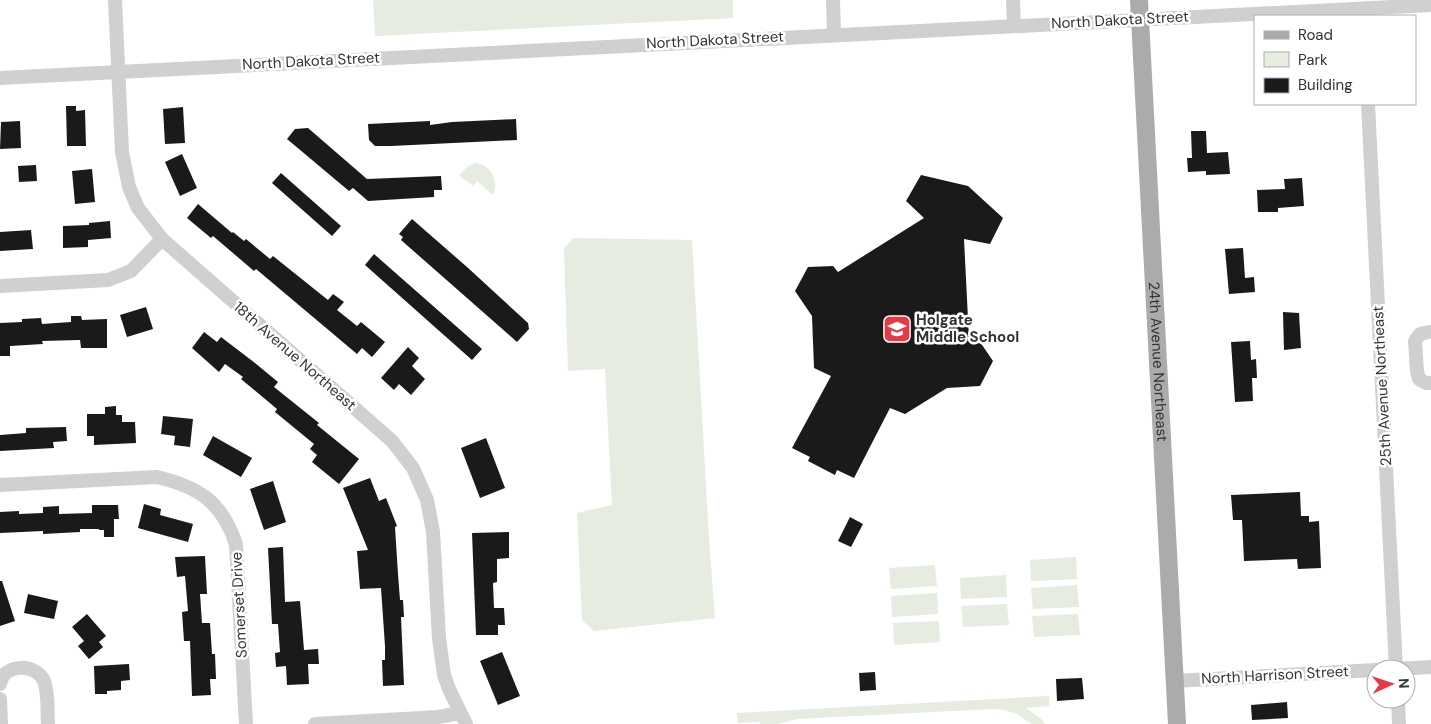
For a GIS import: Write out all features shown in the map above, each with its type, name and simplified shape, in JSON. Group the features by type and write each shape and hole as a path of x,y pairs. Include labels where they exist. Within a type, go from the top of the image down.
{"main road":[{"name":"24th Avenue Northeast","path":"1139,0 1177,724"}],"street":[{"name":"18th Avenue Northeast","path":"115,0 122,152 129,188 138,208 162,239 392,442 413,468 427,500 432,524 439,638 444,675 448,689 463,718"},
{"path":"832,0 834,34"},
{"path":"1013,0 1014,26"},
{"name":"North Dakota Street","path":"1267,15 1363,12 1431,5"},
{"name":"North Dakota Street","path":"0,78 834,34 1254,15"},
{"name":"25th Avenue Northeast","path":"1368,105 1396,659"},
{"path":"0,286 108,280 131,271 162,239"},
{"path":"1429,332 1420,334 1415,341 1416,371 1419,379 1426,383 1431,383"},
{"name":"Somerset Drive","path":"0,485 157,477 180,482 192,487 214,504 231,528 236,544 246,724"},
{"path":"0,684 3,676 12,669 28,668 40,674 46,687 48,724"},
{"path":"1416,668 1431,668"},
{"name":"North Harrison Street","path":"1175,681 1366,671"},
{"path":"0,699 1,724"},
{"path":"1398,709 1399,724"},
{"path":"315,724 438,717 463,718"}],"green space":[{"path":"373,0 733,0 733,18 375,36"},
{"path":"476,163 486,167 493,175 495,189 493,195 477,181 473,186 459,175 468,166"},
{"path":"573,238 692,240 715,618 594,631 582,620 577,513 612,505 605,369 568,371 564,249"},
{"path":"1076,557 1077,579 1031,581 1030,560"},
{"path":"935,565 937,586 891,589 889,568"},
{"path":"1006,575 1007,597 961,599 960,578"},
{"path":"1077,585 1079,607 1033,609 1031,588"},
{"path":"937,593 938,614 892,617 891,596"},
{"path":"1007,604 1009,625 963,627 961,606"},
{"path":"1078,614 1080,635 1034,637 1032,616"},
{"path":"939,621 940,642 894,645 893,623"},
{"path":"1049,696 1049,706 1026,708 1045,724 1032,724 1015,713 992,709 797,719 778,724 759,724 761,722 738,723 737,713"}],"building":[{"path":"66,106 76,106 76,111 85,110 86,146 67,146"},
{"path":"183,107 185,143 165,144 163,109"},
{"path":"516,119 517,140 375,146 369,140 368,124 430,121 430,125"},
{"path":"20,121 21,148 0,149 1,122"},
{"path":"308,128 367,179 441,176 442,190 434,190 434,197 368,201 353,188 349,191 287,139 295,129"},
{"path":"1191,131 1206,131 1207,153 1228,152 1230,174 1206,175 1206,171 1188,172 1187,158 1192,158"},
{"path":"182,154 197,188 180,196 165,162"},
{"path":"36,165 37,181 19,182 18,166"},
{"path":"92,169 95,202 75,204 72,171"},
{"path":"281,173 341,226 332,236 272,183"},
{"name":"Holgate Middle School","path":"921,175 968,186 1003,218 990,244 964,239 969,339 978,339 993,361 980,386 947,388 905,414 890,408 854,478 837,470 835,475 808,461 810,457 792,448 831,376 814,368 812,316 795,291 808,267 833,266 838,272 924,218 906,201"},
{"path":"1302,178 1304,206 1278,208 1278,212 1258,212 1257,190 1285,189 1284,179"},
{"path":"198,204 232,233 244,241 246,239 270,259 273,256 328,300 333,294 344,302 337,310 357,326 361,322 385,342 372,357 362,348 357,354 256,269 254,271 213,236 211,238 187,218"},
{"path":"412,219 528,323 529,329 517,342 401,240 403,237 399,234"},
{"path":"110,221 111,238 88,240 88,247 63,248 63,226 89,225 89,223"},
{"path":"31,230 33,249 0,251 0,232"},
{"path":"1243,248 1245,278 1254,277 1255,292 1229,294 1225,249"},
{"path":"374,254 482,349 472,360 365,265"},
{"path":"146,307 153,329 127,337 120,315"},
{"path":"1283,312 1299,313 1301,348 1284,350"},
{"path":"71,316 81,316 82,320 107,319 107,348 81,348 80,340 42,341 43,344 10,346 10,356 0,356 0,323 22,322 22,319 41,318 42,324 71,322"},
{"path":"204,332 217,342 221,337 255,363 278,382 274,387 319,423 317,425 359,459 339,484 312,462 317,455 310,449 314,444 275,412 277,409 241,379 243,377 225,364 219,372 192,348"},
{"path":"1250,341 1251,360 1256,359 1257,378 1252,378 1253,401 1235,402 1231,342"},
{"path":"408,347 419,358 412,366 425,379 411,395 399,384 394,390 381,378"},
{"path":"116,406 116,415 122,415 122,422 135,422 136,443 94,445 94,436 87,436 87,414 105,414 105,407"},
{"path":"163,416 193,419 190,447 174,445 175,436 161,434"},
{"path":"66,427 67,441 53,442 54,448 0,451 0,435 26,433 26,428"},
{"path":"213,436 252,458 241,477 203,455"},
{"path":"486,438 505,488 480,498 461,448"},
{"path":"370,478 379,501 386,498 397,526 395,527 400,600 403,600 404,617 401,617 404,685 383,686 382,660 385,660 385,646 381,588 360,589 357,551 368,550 343,488"},
{"path":"273,481 286,522 264,530 250,489"},
{"path":"1300,492 1301,516 1309,516 1309,522 1319,521 1321,568 1298,569 1297,559 1244,561 1242,520 1233,520 1231,495"},
{"path":"144,504 161,509 160,515 193,524 188,542 138,528"},
{"path":"92,505 118,505 119,519 114,519 114,537 104,537 104,530 99,529 80,529 80,532 43,534 43,531 0,533 0,512 19,511 19,514 43,513 43,507 59,506 59,514 92,513"},
{"path":"850,517 863,524 851,547 838,541"},
{"path":"509,532 509,558 497,559 497,582 493,583 494,608 504,608 505,625 498,625 498,635 476,635 472,533"},
{"path":"283,547 285,602 300,601 304,650 318,649 319,664 308,664 309,684 287,685 286,666 276,667 275,653 280,652 278,624 272,624 268,548"},
{"path":"205,556 207,594 200,594 202,623 210,623 212,654 215,654 216,679 210,679 211,695 192,696 190,641 184,641 182,612 188,611 185,576 177,577 175,557"},
{"path":"0,581 2,581 15,621 0,626"},
{"path":"28,594 58,601 54,619 24,613"},
{"path":"87,614 106,636 99,642 103,647 89,659 78,646 84,641 72,627"},
{"path":"502,652 520,696 498,705 480,661"},
{"path":"129,664 130,680 121,681 121,690 107,691 107,694 95,694 94,666"},
{"path":"875,672 876,690 860,691 859,673"},
{"path":"1082,678 1084,699 1057,701 1056,679"},
{"path":"1287,702 1288,718 1252,720 1251,705"}],"place":[{"name":"Holgate Middle School","path":"897,329"}]}
